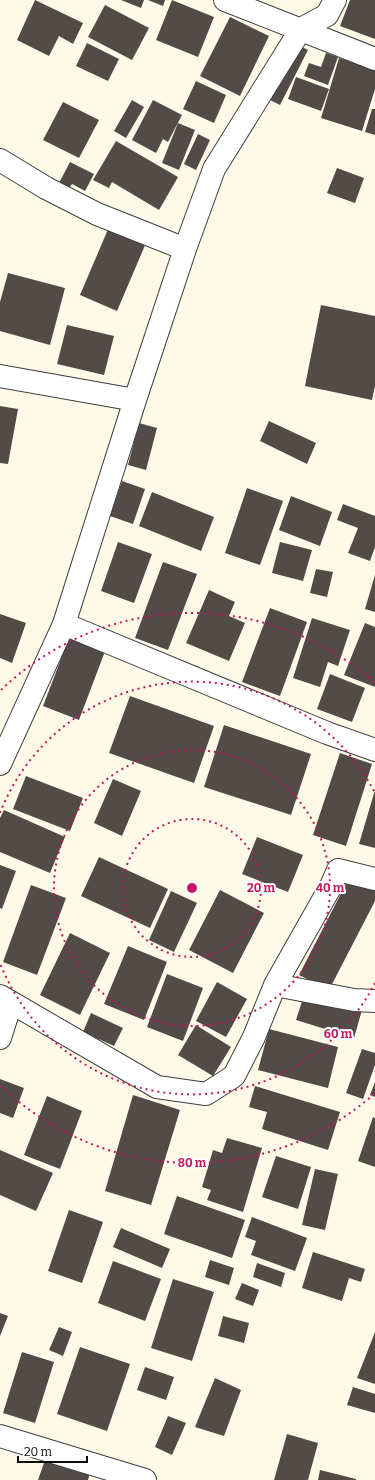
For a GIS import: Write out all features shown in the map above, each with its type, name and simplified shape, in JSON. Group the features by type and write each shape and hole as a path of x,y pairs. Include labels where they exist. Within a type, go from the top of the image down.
{"street":[{"path":"225,0 375,59"},
{"path":"0,764 64,624 135,400 185,249 214,169 301,29 327,15 335,0"},
{"path":"0,160 46,188 97,214 185,249"},
{"path":"0,376 135,400"},
{"path":"64,624 327,733 375,750"},
{"path":"0,1038 6,999 157,1087 206,1094 234,1076 254,1038 275,985 331,886 338,870 375,879"},
{"path":"275,985 354,1000 375,1001"},
{"path":"0,1436 114,1476 145,1480"}],"building":[{"path":"35,0 83,23 73,44 59,36 49,56 17,40"},
{"path":"121,0 144,0 141,8"},
{"path":"148,0 165,0 163,6"},
{"path":"172,0 214,17 198,57 156,40"},
{"path":"350,0 375,0 375,39 340,26"},
{"path":"105,5 149,28 132,60 88,37"},
{"path":"230,17 269,36 240,96 200,76"},
{"path":"87,43 119,59 108,81 76,66"},
{"path":"298,45 308,50 280,105 270,100"},
{"path":"326,53 338,57 328,85 304,76 309,63 321,67"},
{"path":"339,58 375,69 375,89 362,131 321,118"},
{"path":"296,77 329,89 321,111 288,99"},
{"path":"196,81 226,95 214,123 183,109"},
{"path":"132,100 144,107 126,138 114,131"},
{"path":"153,100 182,115 168,142 163,139 156,153 132,140"},
{"path":"63,102 99,120 79,158 43,140"},
{"path":"372,109 375,109 375,135 365,132"},
{"path":"178,123 195,130 179,170 162,163"},
{"path":"198,134 210,140 196,170 184,164"},
{"path":"116,141 178,177 159,210 112,182 109,188 93,180"},
{"path":"70,162 94,174 85,191 72,184 68,190 58,185"},
{"path":"337,168 364,178 355,203 327,193"},
{"path":"109,227 146,243 117,311 80,295"},
{"path":"8,273 65,288 50,345 0,331 0,302"},
{"path":"321,305 375,316 375,386 372,400 305,386"},
{"path":"67,325 114,336 104,375 57,364"},
{"path":"0,406 18,409 8,464 0,463"},
{"path":"269,421 316,443 307,464 260,441"},
{"path":"139,423 157,428 146,470 128,465"},
{"path":"122,481 145,489 133,524 110,516"},
{"path":"247,488 283,501 260,565 225,553"},
{"path":"152,492 214,517 201,551 139,526"},
{"path":"291,496 332,512 320,546 279,530"},
{"path":"343,504 375,516 375,547 370,561 348,553 358,528 337,520"},
{"path":"118,542 152,554 134,603 101,591"},
{"path":"280,542 312,550 303,581 272,573"},
{"path":"163,562 197,574 168,650 135,638"},
{"path":"316,569 333,572 327,597 310,593"},
{"path":"375,575 375,612 365,609"},
{"path":"209,590 235,602 229,616 245,623 229,661 186,643"},
{"path":"270,608 307,622 280,696 242,682"},
{"path":"0,614 26,623 12,663 0,658"},
{"path":"312,618 350,630 338,666 328,662 320,687 293,678"},
{"path":"365,623 375,627 375,687 344,675"},
{"path":"71,633 107,646 79,720 43,706"},
{"path":"330,674 365,688 352,722 317,709"},
{"path":"130,696 214,726 194,783 109,753"},
{"path":"224,725 311,754 291,815 204,787"},
{"path":"340,753 372,764 346,846 313,835"},
{"path":"26,776 83,798 70,831 13,809"},
{"path":"113,779 141,791 122,836 94,823"},
{"path":"375,790 375,848 359,844"},
{"path":"4,810 65,837 50,873 0,852 0,818"},
{"path":"257,837 303,855 288,892 242,874"},
{"path":"99,857 168,889 150,928 81,896"},
{"path":"0,865 16,871 2,909 0,908"},
{"path":"349,878 375,891 375,901 329,990 299,975"},
{"path":"31,885 66,898 37,975 3,962"},
{"path":"220,890 264,913 233,973 189,950"},
{"path":"171,891 197,903 174,952 149,940"},
{"path":"70,933 110,953 80,1015 40,995"},
{"path":"128,946 167,962 144,1020 104,1004"},
{"path":"167,974 203,988 183,1041 147,1027"},
{"path":"217,982 247,999 226,1037 196,1021"},
{"path":"305,992 362,1010 354,1038 296,1020"},
{"path":"91,1013 123,1028 114,1046 83,1032"},
{"path":"196,1025 231,1047 213,1076 178,1055"},
{"path":"269,1029 338,1047 328,1088 258,1070"},
{"path":"362,1049 375,1053 375,1065 363,1099 346,1093"},
{"path":"0,1079 24,1088 13,1118 0,1113"},
{"path":"375,1082 375,1097 370,1095"},
{"path":"255,1086 340,1112 328,1150 262,1129 267,1112 249,1107"},
{"path":"133,1095 180,1110 151,1205 105,1191"},
{"path":"47,1096 82,1111 60,1169 24,1155"},
{"path":"373,1117 375,1118 375,1167 358,1161"},
{"path":"227,1138 262,1148 243,1212 207,1200 211,1190 202,1187 213,1150 222,1153"},
{"path":"0,1150 53,1173 36,1211 0,1195"},
{"path":"276,1156 311,1167 298,1209 262,1197"},
{"path":"315,1169 338,1174 325,1230 302,1225"},
{"path":"177,1196 245,1220 232,1258 164,1234"},
{"path":"69,1210 103,1222 82,1283 48,1271"},
{"path":"252,1217 307,1238 295,1271 251,1255 256,1241 245,1237"},
{"path":"121,1228 170,1249 162,1268 113,1247"},
{"path":"313,1252 365,1269 361,1282 349,1278 342,1301 302,1288"},
{"path":"210,1260 234,1268 229,1285 205,1277"},
{"path":"113,1261 161,1279 145,1321 98,1303"},
{"path":"257,1263 285,1273 281,1287 253,1277"},
{"path":"173,1279 214,1292 192,1361 151,1348"},
{"path":"242,1283 259,1290 253,1306 235,1299"},
{"path":"0,1313 8,1316 0,1336"},
{"path":"223,1316 249,1323 244,1343 218,1336"},
{"path":"59,1327 72,1332 63,1356 49,1350"},
{"path":"375,1332 375,1384 357,1378"},
{"path":"80,1347 130,1364 107,1431 57,1414"},
{"path":"22,1352 54,1362 35,1423 3,1413"},
{"path":"145,1367 174,1377 166,1400 137,1390"},
{"path":"215,1378 241,1390 224,1436 195,1427"},
{"path":"353,1387 375,1394 375,1413 347,1405"},
{"path":"168,1416 186,1423 172,1455 155,1447"},
{"path":"287,1434 318,1443 308,1480 274,1480"},
{"path":"45,1460 90,1473 88,1480 38,1480"},
{"path":"320,1470 356,1479 356,1480 318,1480"}]}
